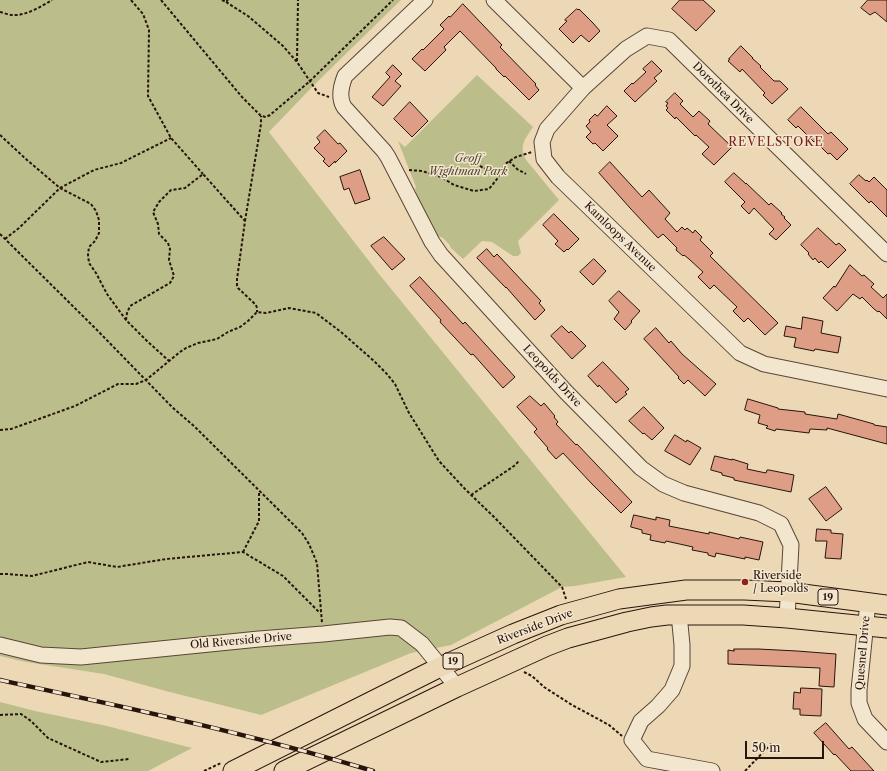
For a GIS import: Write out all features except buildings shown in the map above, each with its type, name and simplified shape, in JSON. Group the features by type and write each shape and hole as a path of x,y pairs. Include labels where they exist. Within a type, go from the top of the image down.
{"main road":[{"name":"Riverside Drive","path":"233,771 440,667 542,622 561,615 619,599 686,590 744,590 788,592 887,605"},
{"name":"Riverside Drive","path":"284,771 457,687 547,646 568,638 627,622 651,617 679,614 786,618 887,628"}],"street":[{"path":"341,99 342,83 346,75 425,0"},
{"path":"494,0 583,88 547,129 542,142 542,150"},
{"name":"Dorothea Drive","path":"583,88 626,49 647,36 669,40 887,254"},
{"name":"Leopolds Drive","path":"341,99 344,107 384,151 432,242 441,255 566,392 641,468 663,484 684,493 759,513 781,524 792,545 786,618"},
{"name":"Kamloops Avenue","path":"542,150 544,159 558,177 740,353 764,364 887,388"},
{"name":"Quesnel Drive","path":"868,602 859,703 865,719 887,742"},
{"path":"679,614 682,645 682,666 672,690 658,706 641,720 632,740 647,759 712,771"},
{"name":"Old Riverside Drive","path":"0,645 41,655 82,657 259,638 323,634 390,627 402,628 422,644 457,687"}],"path":[{"path":"0,12 13,15 24,14 52,0"},
{"path":"131,0 143,14 149,30 148,96 172,138 246,221"},
{"path":"0,430 11,429 75,406 118,384 136,384 146,380 186,348 198,343 217,339 240,327 257,312 258,308 256,305 238,288 237,279 261,116 242,97 161,0"},
{"path":"222,0 227,1 248,16 283,46 297,62 318,93 341,99"},
{"path":"297,62 298,0"},
{"path":"261,116 270,115 310,81 393,0"},
{"path":"0,135 60,188 91,204 96,212 99,233 95,241 89,247 89,263 115,308 169,361"},
{"path":"5,239 19,228 60,188 94,170 121,163 172,138"},
{"path":"396,172 411,170 422,171 441,177 454,185 474,191 489,189 505,164 516,157 542,150"},
{"path":"509,162 526,174"},
{"path":"476,163 483,168 500,173"},
{"path":"126,320 130,306 170,282 174,276 169,260 170,249 168,243 159,234 158,224 153,212 159,202 171,190 185,188 203,174"},
{"path":"0,234 172,407 302,533 318,563 323,634"},
{"path":"257,312 266,313 289,308 316,313 374,360 395,384 409,413 439,461 562,587 566,600"},
{"path":"471,495 519,461"},
{"path":"243,552 259,521 259,491"},
{"path":"0,574 32,576 88,562 117,567 166,559 243,552 283,576 321,614"},
{"path":"520,669 572,705 609,725 620,735 632,740"},
{"path":"0,714 20,714 31,721 48,738 101,762 129,759"},
{"path":"745,771 772,743"}],"green space":[{"path":"0,0 401,0 314,85 269,132 379,274 626,577 562,587 451,645 411,653 261,715 104,674 26,662 0,656"},
{"name":"Geoff Wightman Park","path":"477,75 533,127 527,135 524,143 524,156 559,200 518,241 521,253 518,256 513,256 492,242 482,241 463,259 443,238 433,234 422,212 415,189 416,187 398,141 405,147"},
{"path":"0,702 107,726 192,748 148,771 0,771"}],"railway":[{"path":"0,680 234,733 373,771"}],"place":[{"name":"Riverside / Leopolds","path":"745,582"}],"district":[{"name":"REVELSTOKE","path":"776,143"}]}
